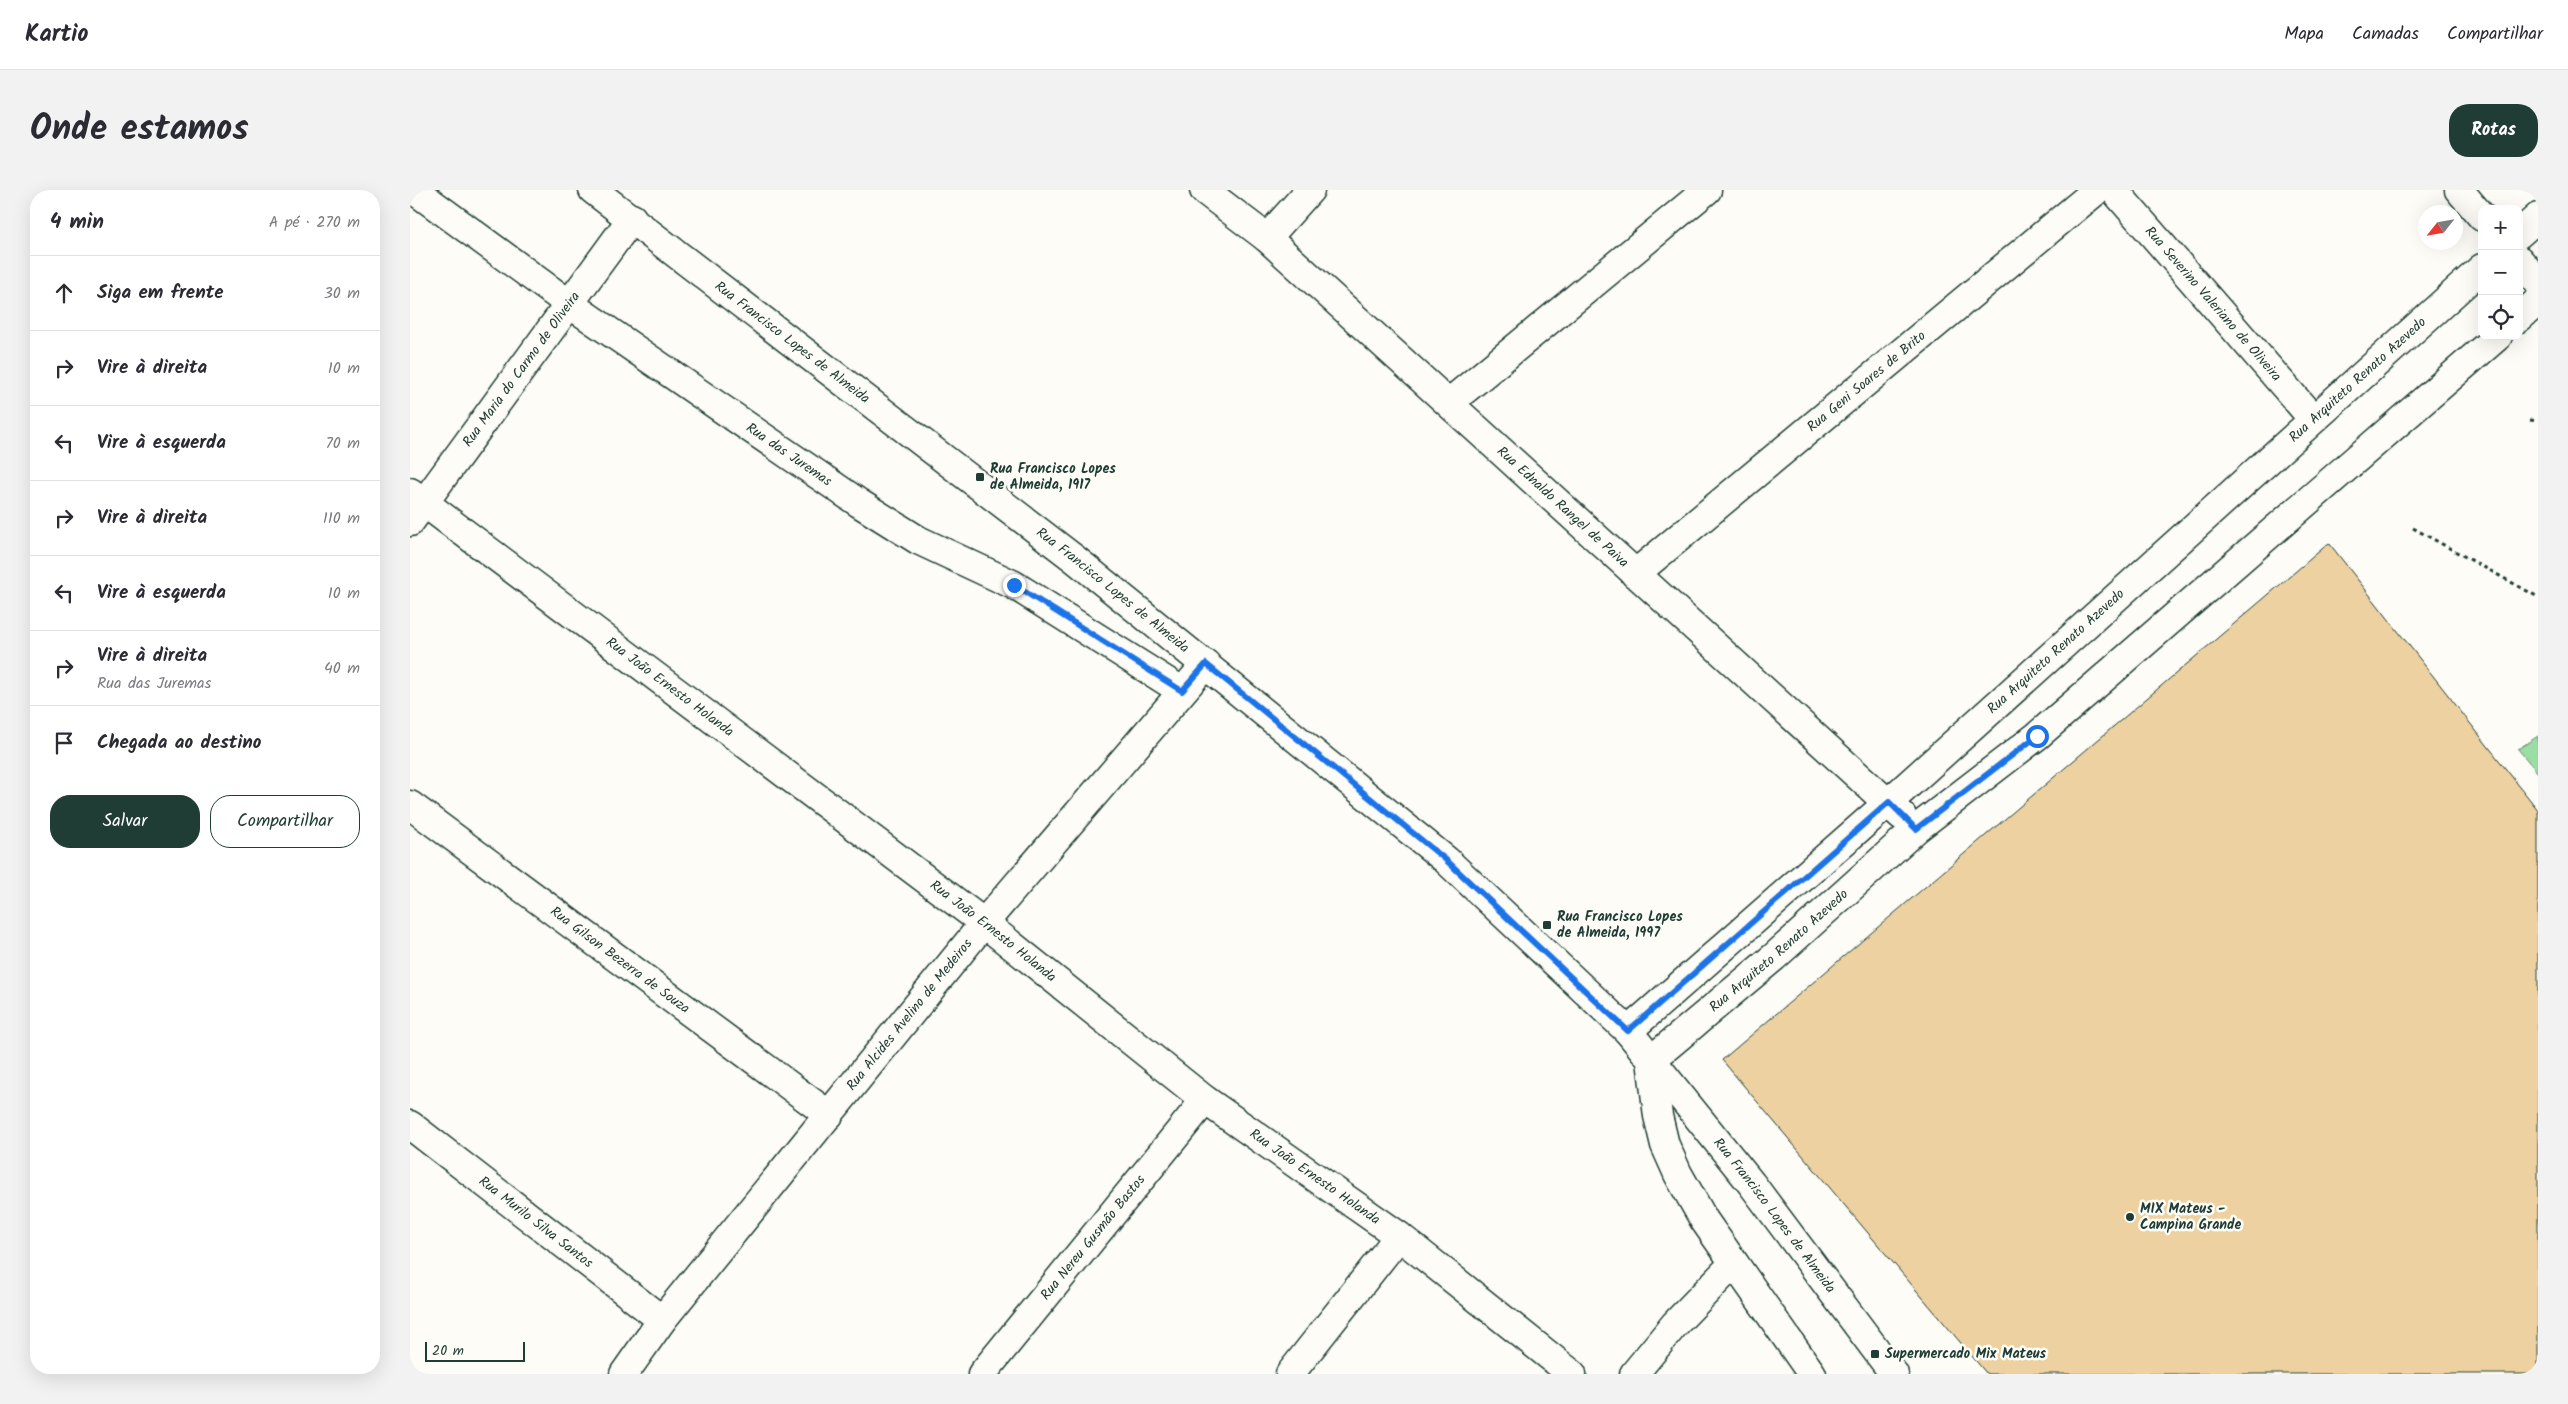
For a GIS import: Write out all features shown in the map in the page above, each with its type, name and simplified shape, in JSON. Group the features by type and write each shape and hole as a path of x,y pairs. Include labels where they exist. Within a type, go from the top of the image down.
{"street":[{"name":"Rua das Juremas","path":"414,190 568,303 876,514 918,540 1014,585 1182,691"},
{"name":"Rua Francisco Lopes de Almeida","path":"594,190 1076,560 1446,860 1628,1031 1751,1183 1894,1374"},
{"name":"Rua Ednaldo Rangel de Paiva","path":"1204,190 1267,238 1450,402 1635,574 1889,802 1916,829"},
{"path":"1267,238 1310,190"},
{"path":"1450,402 1707,190"},
{"name":"Rua Geni Soares de Brito","path":"1635,574 2097,190"},
{"name":"Rua Severino Valeriano de Oliveira","path":"2114,190 2313,419"},
{"path":"2458,190 2478,212"},
{"path":"2523,230 2538,217"},
{"name":"Rua Maria do Carmo de Oliveira","path":"415,505 632,218"},
{"path":"2523,265 2538,282"},
{"name":"Rua Arquiteto Renato Azevedo","path":"1628,1031 1889,802 2478,272"},
{"path":"2523,315 2538,302"},
{"name":"Rua Arquiteto Renato Azevedo","path":"1651,1060 1774,957 1916,829 2037,736 2493,340"},
{"name":"Rua João Ernesto Holanda","path":"415,505 984,923 1205,1100 1399,1236 1572,1374"},
{"name":"Rua Alcides Avelino de Medeiros","path":"624,1374 662,1320 984,923 1206,664"},
{"name":"Rua Gilson Bezerra de Souza","path":"410,805 829,1115"},
{"path":"1651,1060 1658,1116 1665,1145 1678,1174 1704,1220 1812,1374"},
{"name":"Rua Nereu Gusmão Bastos","path":"982,1374 1205,1100"},
{"name":"Rua Murilo Silva Santos","path":"410,1125 662,1320"},
{"path":"1290,1374 1399,1236"},
{"path":"1634,1374 1676,1324 1734,1263"}],"path":[{"path":"2530,420 2538,421"},
{"path":"2413,528 2538,597"}],"green space":[{"path":"2538,736 2538,773 2518,749"}],"building":[{"path":"2329,543 2538,810 2538,1374 1987,1374 1722,1060"}],"place":[{"name":"Rua Francisco Lopes de Almeida, 1917","path":"980,477"},
{"name":"Rua Francisco Lopes de Almeida, 1997","path":"1547,925"},
{"name":"MIX Mateus - Campina Grande","path":"2130,1217"},
{"name":"Supermercado Mix Mateus","path":"1875,1354"}],"route":[{"path":"1014,585 1182,691 1206,664 1446,860 1628,1031 1889,802 1916,829 2037,736"}]}
